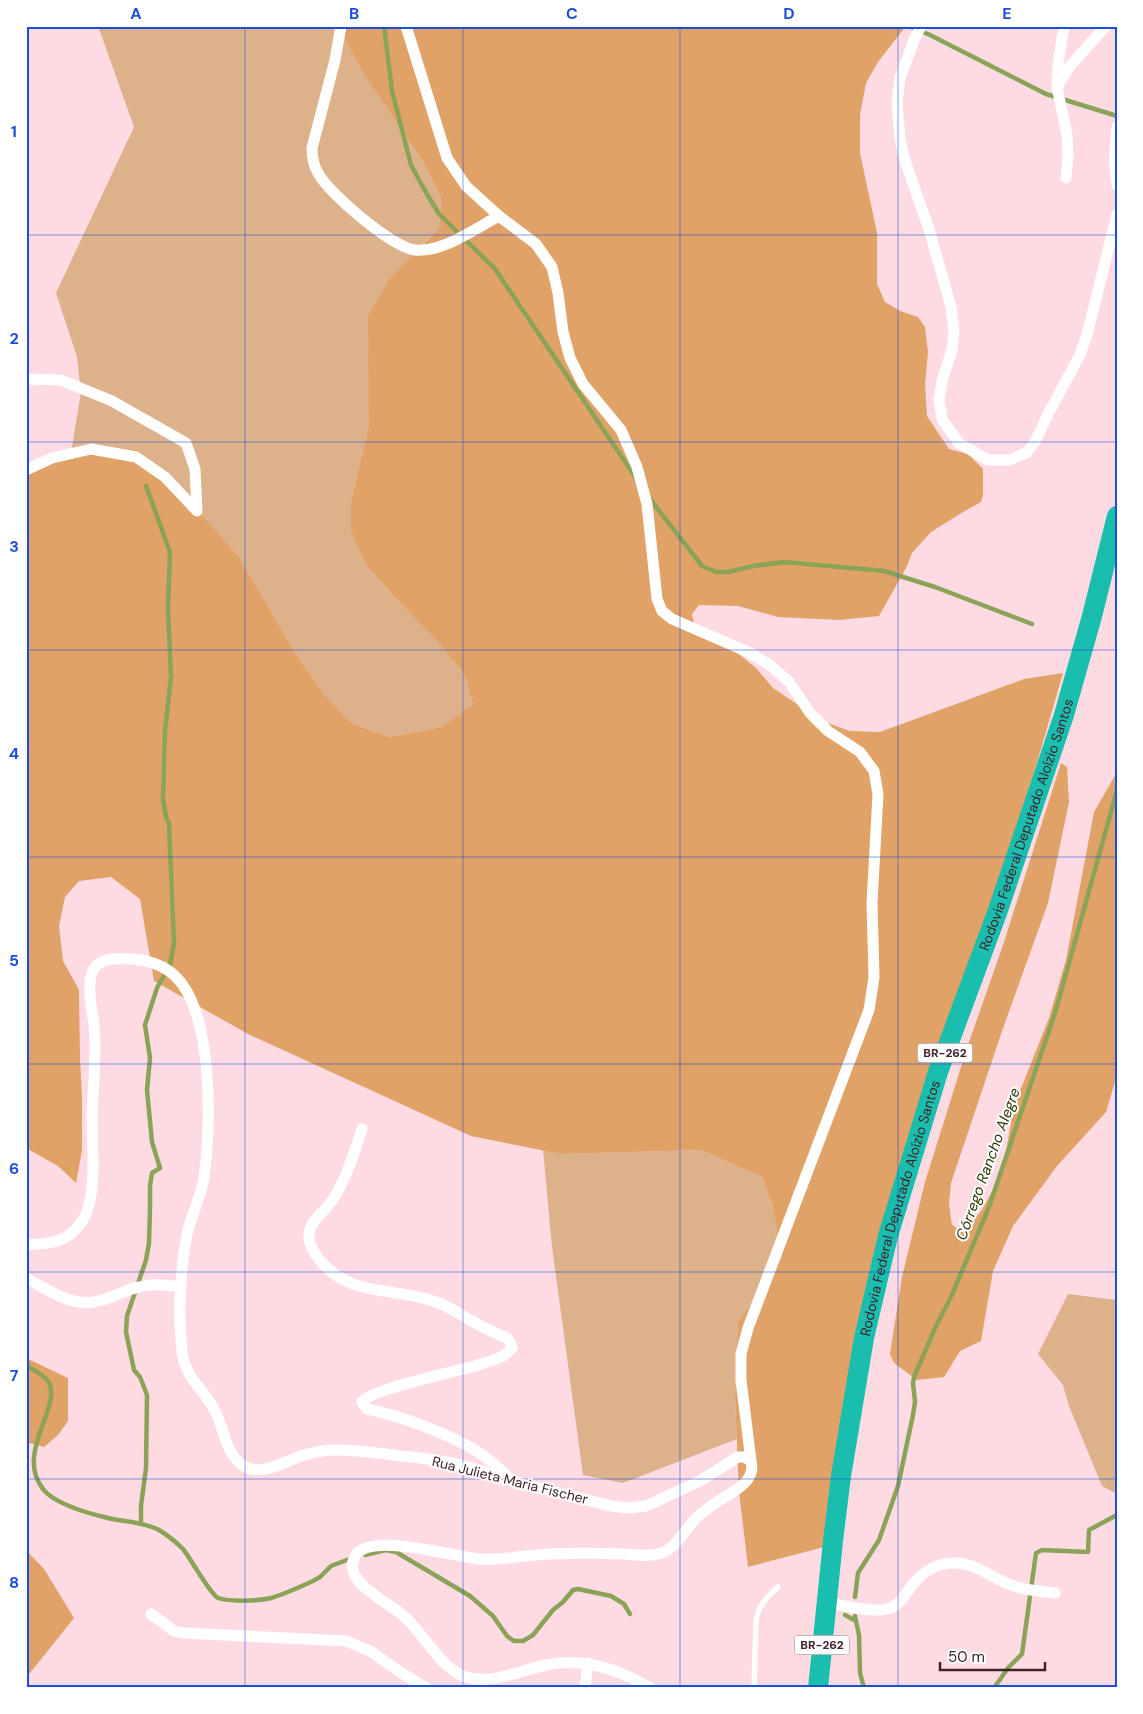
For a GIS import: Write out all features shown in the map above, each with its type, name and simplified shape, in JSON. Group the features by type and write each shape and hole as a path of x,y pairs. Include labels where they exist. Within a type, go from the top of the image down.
{"highway":[{"name":"Rodovia Federal Deputado Aloízio Santos","path":"818,1688 842,1476 864,1338 888,1236 938,1072 997,913 1064,715 1092,616 1117,516"}],"street":[{"path":"341,26 335,60 312,148 312,162 318,175 328,187 372,226 396,244 415,250 434,249 499,216"},
{"path":"406,26 447,158 466,186 499,216 536,244 552,267 558,293 563,332 570,358 583,384 621,430 637,467 647,504 657,599 662,611 672,619 748,652 770,665 789,682 810,713 828,731 860,752 874,771 878,794 872,904 874,977 869,1010 748,1328 741,1354 741,1380 753,1466 747,1481 696,1518 676,1542 662,1552 646,1555 537,1554 480,1560 403,1546 382,1545 367,1546 357,1552 353,1561 353,1569 357,1580 407,1619 453,1671 466,1677 486,1679 562,1662 588,1663 613,1668 650,1688"},
{"path":"921,26 900,78 897,103 900,139 905,161 930,229 951,306 954,330 952,350 942,380 939,399 942,419 959,443 988,460 1009,460 1026,453 1036,442 1048,414 1080,355 1087,335 1117,214"},
{"path":"1064,26 1058,64 1057,87 1067,134 1066,178"},
{"path":"1057,87 1070,66 1106,26"},
{"path":"1117,127 1114,154 1114,172 1117,185"},
{"path":"26,379 61,380 112,402 186,443 196,469 197,511 165,477 136,457 91,449 52,458 26,470"},
{"path":"26,1244 38,1244 67,1238 79,1226 88,1209 92,1186 95,1042 90,1001 90,979 94,968 102,962 114,959 152,962 171,972 193,1005 204,1043 208,1071 204,1181 190,1220 185,1243 181,1287 156,1284 139,1287 95,1302 81,1303 65,1298 26,1278"},
{"path":"362,1130 338,1191 329,1205 314,1221 309,1233 310,1244 318,1257 326,1267 344,1281 370,1290 407,1294 436,1302 456,1310 482,1327 507,1338 512,1344 512,1348 504,1356 444,1375 393,1387 368,1396 362,1402 367,1408 392,1415 450,1437 472,1448 489,1459 511,1480"},
{"name":"Rua Julieta Maria Fischer","path":"181,1287 182,1353 186,1369 216,1412 228,1448 238,1463 249,1469 264,1470 306,1454 327,1450 354,1450 442,1461 611,1506 628,1508 646,1506 700,1481 738,1457 744,1457 751,1461"},
{"path":"827,1603 877,1610 888,1609 896,1606 914,1582 925,1572 940,1564 954,1563 969,1564 1017,1587 1054,1593"},
{"path":"151,1614 174,1630 182,1633 346,1642 370,1651 426,1688"},
{"path":"585,1688 588,1663"}],"lane":[{"path":"754,1688 758,1609 763,1601 778,1587"}],"shaded area":[{"path":"98,26 339,26 423,161 441,197 439,228 416,251 369,395 369,425 351,501 366,565 438,642 465,676 473,704 441,727 389,737 351,723 323,693 296,654 239,557 158,464 71,453 81,392 77,357 56,293 134,127"},
{"path":"339,26 906,26 878,62 866,83 860,115 860,153 877,233 877,284 885,302 900,311 918,317 925,327 928,352 925,384 927,416 949,449 968,454 983,469 983,495 981,502 931,532 912,553 906,568 879,616 839,620 778,617 738,606 699,605 692,614 695,628 735,651 756,668 773,688 822,721 850,731 880,732 1024,679 1063,673 1036,766 980,938 938,1054 824,1547 748,1567 739,1492 735,1395 738,1321 761,1291 782,1258 772,1204 762,1177 701,1150 561,1154 471,1136 248,1034 154,981 140,899 111,877 79,881 65,897 59,926 63,961 79,990 82,1150 76,1183 58,1166 26,1148 26,472 71,453 115,449 158,464 239,557 296,654 323,693 351,723 389,737 441,727 473,704 465,676 438,642 366,565 351,531 351,501 369,425 368,316 389,280 439,228 441,197 423,161 362,71"},
{"path":"1061,763 1067,767 1069,802 1048,903 1002,1031 951,1183 949,1204 952,1225 964,1232 981,1211 1002,1174 1014,1106 1049,1018 1066,960 1094,812 1117,772 1117,1075 1106,1112 1057,1166 1013,1226 993,1271 981,1341 960,1351 944,1377 917,1380 894,1363 890,1354 902,1277 925,1182"},
{"path":"543,1150 561,1154 701,1150 762,1177 772,1204 782,1258 761,1291 738,1321 735,1395 737,1439 623,1483 583,1475 552,1247"},
{"path":"1068,1294 1117,1300 1117,1494 1102,1486 1069,1406 1063,1385 1038,1354"},
{"path":"26,1358 68,1378 68,1421 58,1435 44,1447 26,1442"},
{"path":"26,1550 44,1569 74,1618 26,1678"}],"waterway":[{"path":"384,26 392,91 411,165 424,189 439,214 495,269 636,478"},
{"path":"909,26 1046,94 1117,116"},
{"path":"141,1524 141,1506 146,1468 147,1395 140,1377 134,1370 126,1332 127,1316 146,1260 149,1243 152,1173 160,1168 152,1142 147,1090 150,1058 145,1025 157,988 170,965 174,943 169,824 163,800 165,731 171,677 168,609 170,552 146,486"},
{"path":"650,499 702,566 716,572 728,572 753,566 785,562 884,571 935,587 1032,624"},
{"name":"Córrego Rancho Alegre","path":"855,1597 858,1573 879,1540 898,1486 915,1402 914,1377 951,1297 989,1207 1056,1010 1117,790"},
{"path":"26,1365 41,1374 48,1381 51,1391 50,1403 36,1445 34,1460 36,1475 43,1489 54,1499 80,1510 111,1519 139,1523 159,1530 183,1549 210,1590 218,1598 244,1601 271,1598 313,1581 331,1566 352,1558"},
{"path":"994,1688 1008,1668 1022,1654 1036,1553 1042,1550 1088,1552 1089,1530 1117,1515"},
{"path":"365,1555 386,1550 396,1552 470,1596 493,1616 507,1636 514,1641 523,1641 533,1635 553,1610 573,1590 578,1589 611,1596 624,1604 630,1614"},
{"path":"845,1615 856,1621"},
{"name":"Córrego Rancho Alegre","path":"855,1616 859,1635 860,1673 864,1688"}]}
